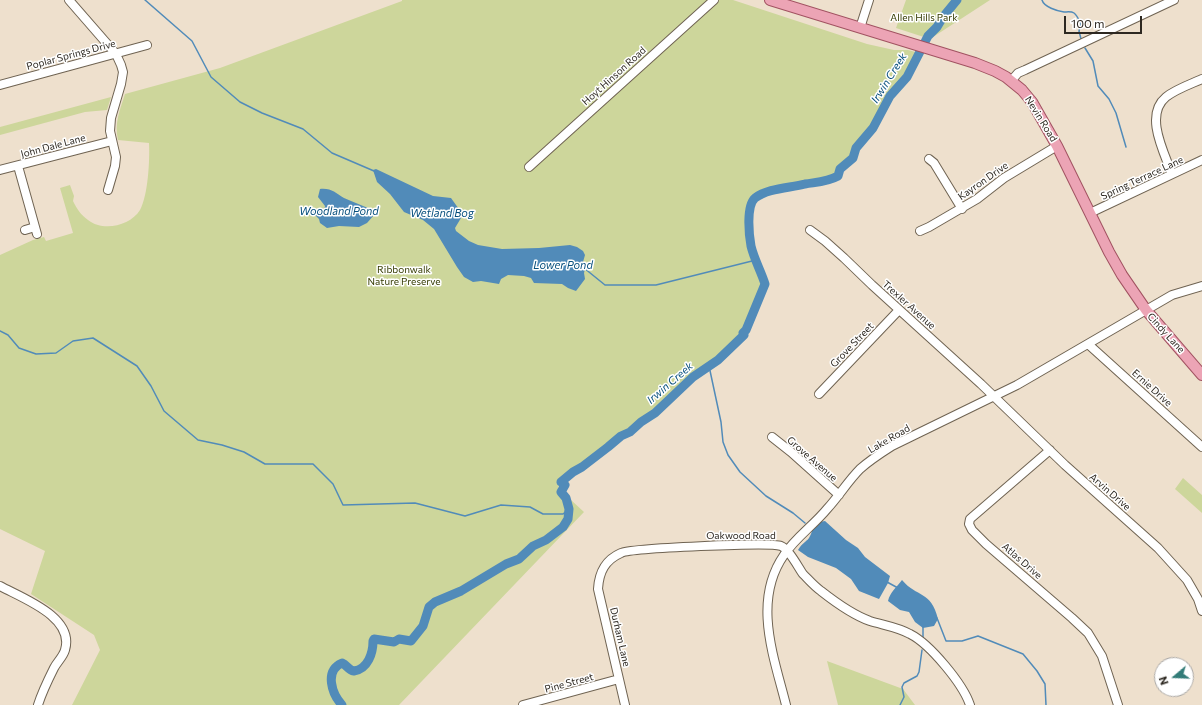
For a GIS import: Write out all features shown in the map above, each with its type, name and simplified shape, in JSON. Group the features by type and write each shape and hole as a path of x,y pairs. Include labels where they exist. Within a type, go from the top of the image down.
{"main road":[{"name":"Nevin Road","path":"770,0 975,63 994,71 1011,81 1022,90 1032,102 1057,146 1121,274 1146,310"},
{"name":"Cindy Lane","path":"1146,310 1202,374"},
{"name":"Cindy Lane","path":"1187,356 1202,367"}],"street":[{"path":"69,0 116,54 121,65 123,76 111,118 110,131 116,157 108,190"},
{"name":"Hoyt Hinson Road","path":"528,167 714,0"},
{"path":"860,28 869,0"},
{"path":"1011,81 1018,73 1174,0"},
{"name":"Poplar Springs Drive","path":"0,85 147,45"},
{"path":"1172,174 1156,127 1157,110 1163,100 1170,94 1202,79"},
{"name":"John Dale Lane","path":"0,170 112,141"},
{"name":"Kayron Drive","path":"920,231 977,200 1004,178 1057,146"},
{"path":"929,159 934,163 962,209"},
{"name":"Spring Terrace Lane","path":"1090,213 1202,160"},
{"path":"18,166 36,230 26,230"},
{"name":"Trexler Avenue","path":"810,230 835,249 994,397"},
{"path":"1146,310 1172,294 1202,286"},
{"name":"Grove Street","path":"819,394 899,310"},
{"name":"Lake Road","path":"786,705 768,627 767,604 773,576 780,561 787,551 822,515 860,470 884,451 994,397 1146,310"},
{"name":"Ernie Drive","path":"1088,344 1202,447"},
{"name":"Arvin Drive","path":"994,397 1064,465 1172,562 1193,589 1202,611"},
{"name":"Grove Avenue","path":"772,437 839,495"},
{"name":"Atlas Drive","path":"1050,450 970,519 968,524 986,544 1088,633 1102,656 1118,705"},
{"name":"Oakwood Road","path":"600,574 603,567 610,560 620,553 631,550 720,546 775,545 783,547 808,579 829,597 862,618 906,632 920,641 931,651 958,683 966,694 970,705"},
{"name":"Durham Lane","path":"600,574 598,589 625,705"},
{"path":"0,586 48,612 58,621 65,633 65,650 51,675 38,705"},
{"name":"Pine Street","path":"523,705 619,679"}],"green space":[{"name":"Ribbonwalk Nature Preserve","path":"402,0 733,0 867,44 894,50 908,50 919,53 907,77 890,96 873,128 856,148 853,158 840,169 838,176 826,181 773,190 760,195 752,203 749,214 750,241 765,284 746,330 743,333 744,335 718,360 693,377 655,413 641,422 630,432 621,436 561,482 558,488 584,512 399,705 72,705 100,650 94,635 31,594 45,551 0,529 0,255 33,240 44,237 46,241 73,233 60,188 70,185 74,196 73,201 79,212 94,224 101,226 116,226 136,216 143,204 147,187 149,143 118,140 117,122 125,94 220,68"},
{"name":"Allen Hills Park","path":"906,0 990,0 930,39 896,28"},
{"path":"111,97 107,110 85,112 0,135 0,127"},
{"path":"1183,478 1202,495 1202,513 1175,489"},
{"path":"827,661 903,689 915,705 838,705"}],"water":[{"name":"Lower Pond","path":"376,169 433,196 451,198 461,212 461,218 455,228 456,231 469,241 478,245 502,249 570,245 577,247 583,251 585,255 583,262 585,279 576,291 562,284 534,283 531,278 524,276 508,275 501,279 499,284 481,281 473,282 464,277 434,229 423,220 404,212 390,194 377,182 373,170"},
{"name":"Woodland Pond","path":"320,189 330,190 344,198 375,211 374,215 367,223 359,227 339,226 327,228 320,223 319,219 312,212 316,210 324,211 325,206 318,197"},
{"path":"825,521 846,540 858,548 865,557 890,576 888,583 879,599 859,591 851,579 836,568 808,557 798,550 811,535 814,525"},
{"path":"902,580 913,590 923,595 932,603 938,619 934,626 923,628 915,622 909,612 900,610 888,601 892,592"}],"waterway":[{"path":"145,0 192,41 211,77 240,102 262,113 303,129 332,153 374,171"},
{"name":"Irwin Creek","path":"342,705 335,695 331,677 336,667 342,663 350,670 359,670 369,660 374,639 394,642 399,639 411,641 423,626 429,607 435,602 461,591 506,564 519,559 533,546 546,540 563,527 568,519 569,509 566,498 561,492 565,485 561,482 621,436 630,432 641,422 655,413 693,377 718,360 744,335 743,333 746,330 765,284 750,241 749,214 752,202 755,198 766,192 826,181 838,176 840,169 853,158 856,148 873,128 890,96 907,77 928,36 937,27 957,0"},
{"path":"1042,0 1045,5 1051,8 1064,12 1072,12 1075,14 1081,24 1079,31 1081,39"},
{"path":"1085,48 1093,61 1098,86 1109,99 1116,113 1126,147"},
{"path":"584,268 605,285 656,285 756,260"},
{"path":"0,331 8,335 19,348 36,354 56,353 73,341 93,338 137,366 151,386 164,411 198,440 222,445 244,452 265,464 313,464 333,484 343,505 415,503 465,516 501,505 530,507 543,514 563,514 569,509"},
{"path":"709,366 721,422 723,442 728,455 740,472 766,496 793,513 805,523"},
{"path":"887,582 898,588"},
{"path":"937,618 946,641 962,641 978,636 1023,654 1037,671 1045,684 1046,705"},
{"path":"923,627 923,638"},
{"path":"900,705 904,697 902,687 904,683 917,676 919,672 922,650"}],"water label":[{"name":"Wetland Bog","path":"442,213"}]}
